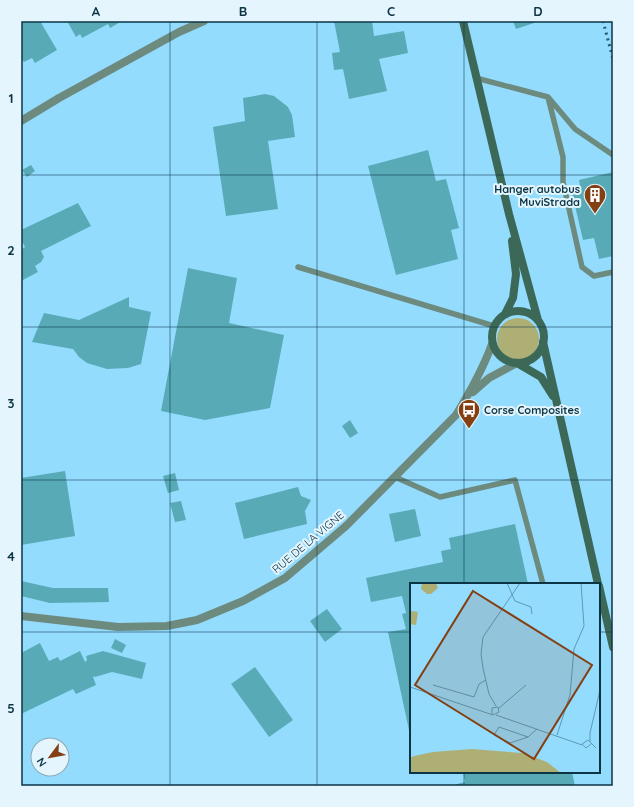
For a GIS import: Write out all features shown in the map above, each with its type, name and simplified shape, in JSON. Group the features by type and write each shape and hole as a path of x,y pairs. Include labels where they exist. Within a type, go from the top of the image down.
{"main road":[{"path":"463,21 509,214 538,320 543,332 543,342 556,402 599,583"},
{"path":"505,314 513,298 516,274 509,214"},
{"path":"538,320 529,313 522,311 514,311 505,314 500,317 494,326 491,334 492,344 496,351 504,359 517,363 541,377 556,402"},
{"path":"517,363 531,360 539,352 543,342"},
{"path":"600,589 613,647"}],"street":[{"path":"21,121 179,32 204,21"},
{"name":"RUE DE LA VIGNE","path":"21,616 118,627 166,626 197,620 243,601 285,578 346,526 456,415 469,395 486,362 492,344"},
{"name":"RUE DE LA VIGNE","path":"469,395 489,378 517,363"}],"lane":[{"path":"476,78 548,97 575,129 613,155"},
{"path":"548,97 563,157 563,182 582,267 594,276 613,272"},
{"path":"298,267 494,326"},
{"path":"395,477 440,497 515,480 543,583"}],"green space":[{"path":"514,318 522,318 530,321 536,327 539,339 536,351 530,357 522,360 514,360 506,357 500,351 497,343 497,335 500,327 506,321"}],"building":[{"path":"21,21 40,21 57,50 35,63 32,58 24,62 21,58"},
{"path":"67,21 122,21 110,28 108,24 82,38 80,34 76,37"},
{"path":"334,21 372,21 374,36 404,31 408,53 379,59 387,91 349,99 343,69 334,70 332,53 340,52"},
{"path":"513,21 533,21 534,23 516,29"},
{"path":"265,94 274,96 288,107 292,115 295,137 268,141 278,209 226,216 213,127 245,121 243,98"},
{"path":"428,150 436,181 446,179 459,228 451,230 458,259 396,275 368,166"},
{"path":"31,165 35,171 27,177 22,170"},
{"name":"Hanger autobus MuviStrada","path":"613,172 613,256 599,259 594,238 583,240 572,193 581,191 579,180"},
{"path":"78,203 91,226 41,251 44,257 41,262 35,266 38,272 21,281 21,250 25,247 21,239 21,230"},
{"path":"188,268 237,278 229,323 284,335 270,408 205,420 161,411"},
{"path":"129,297 129,307 151,312 141,364 128,368 107,369 87,363 79,357 73,349 32,342 44,313 79,320"},
{"path":"350,420 358,433 350,438 342,426"},
{"path":"65,471 75,536 21,545 21,478"},
{"path":"175,473 179,490 168,493 163,476"},
{"path":"298,487 301,496 311,500 305,511 307,524 244,539 235,503"},
{"path":"181,501 186,520 175,522 170,503"},
{"path":"415,509 421,536 395,542 389,514"},
{"path":"515,524 528,583 410,583 410,735 388,632 406,629 402,614 406,613 402,596 371,602 366,578 443,562 441,551 451,549 449,538"},
{"path":"21,581 53,588 108,588 109,602 50,603 21,596"},
{"path":"327,609 342,629 325,642 310,621"},
{"path":"115,639 126,645 122,653 111,648"},
{"path":"40,643 49,661 58,657 60,661 80,651 85,662 87,660 86,656 103,651 146,663 142,679 112,672 95,676 93,677 96,685 76,694 73,689 21,714 21,653"},
{"path":"255,667 293,720 269,737 231,684"},
{"path":"463,773 572,773 575,786 450,786 465,782"}],"railway":[{"path":"603,21 613,59"}],"place":[{"name":"Hanger autobus MuviStrada","path":"595,214"},
{"name":"Corse Composites","path":"469,430"}]}
